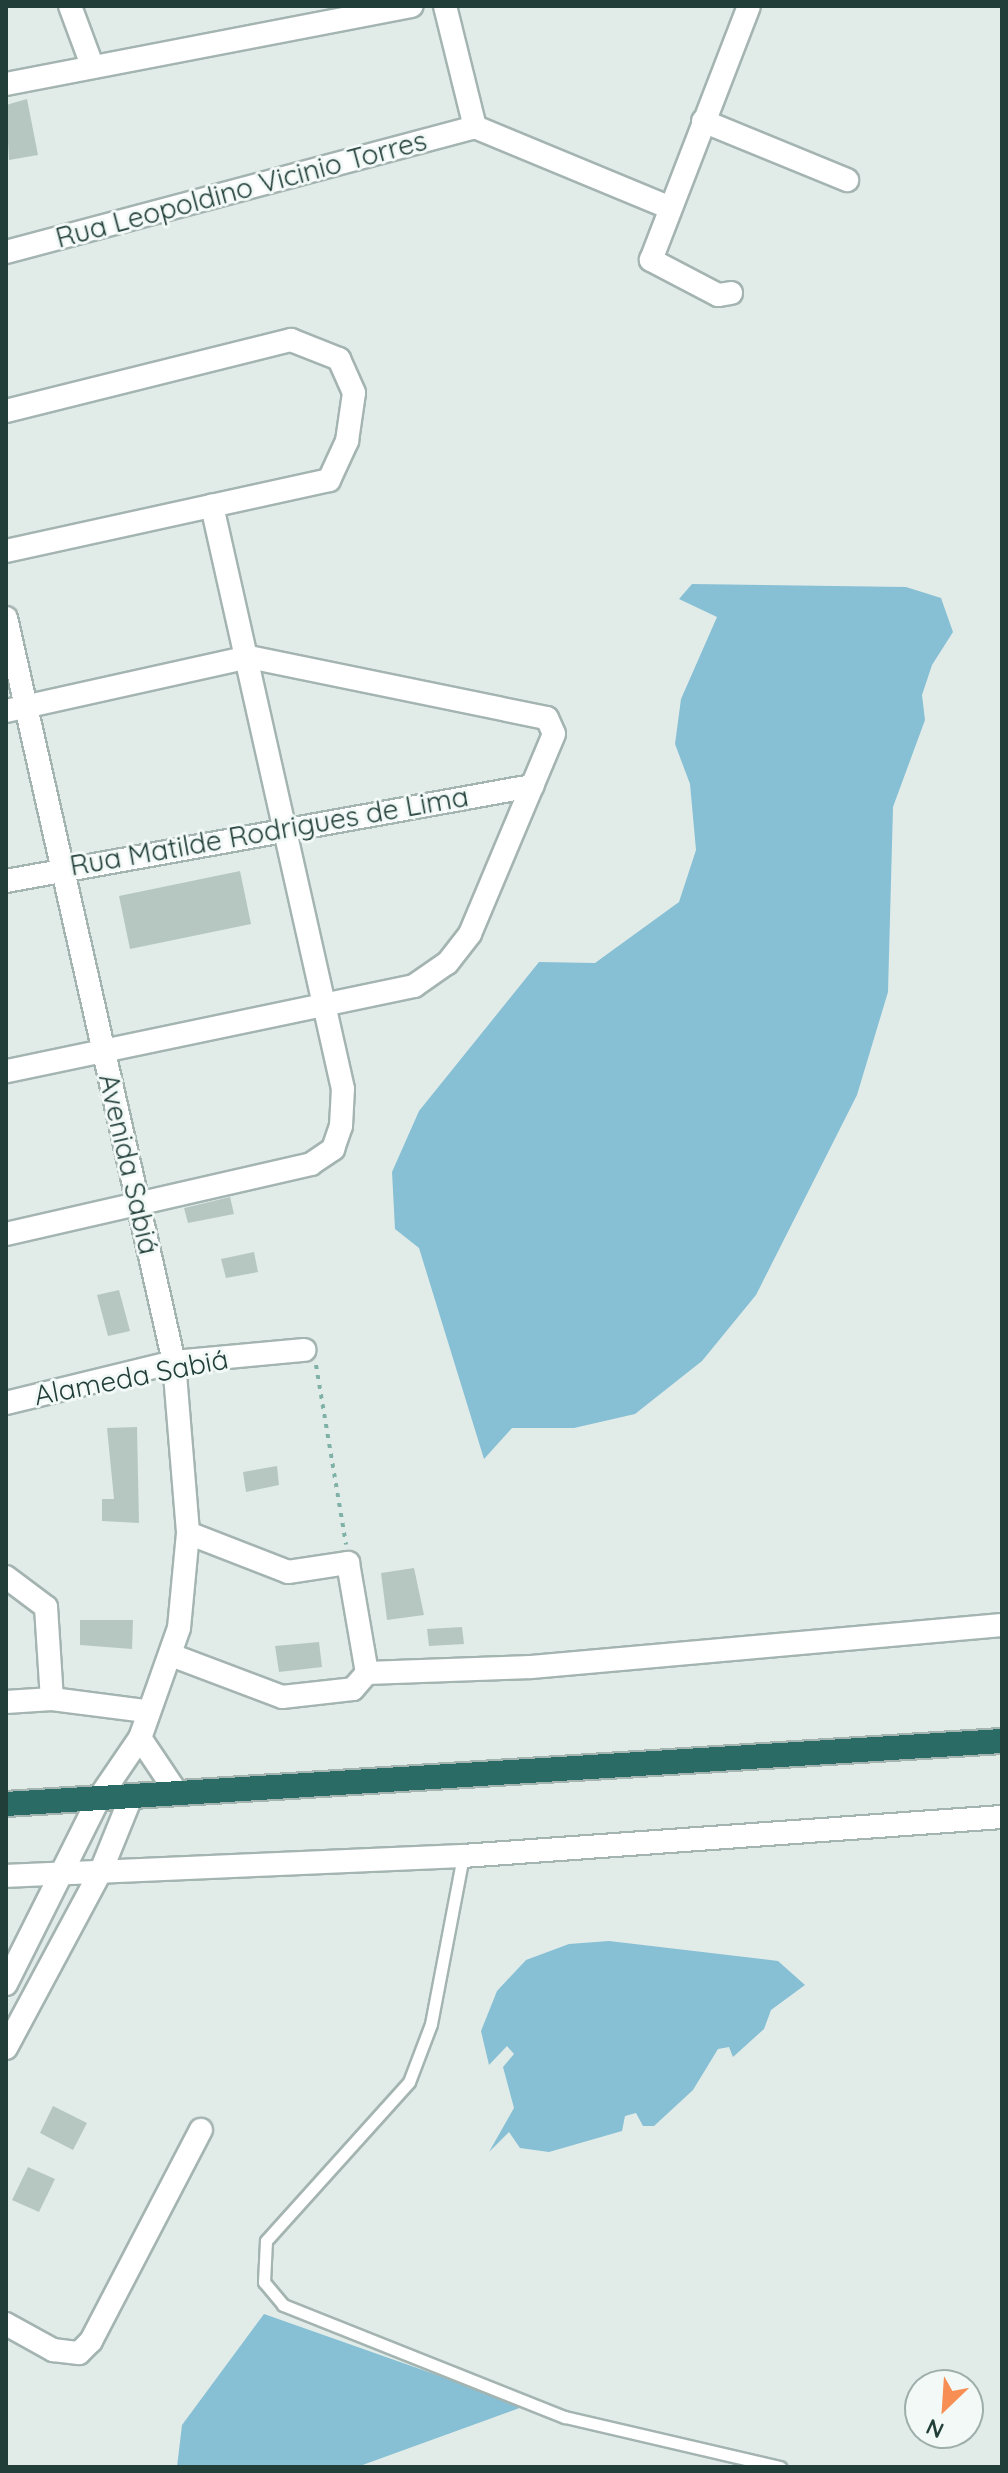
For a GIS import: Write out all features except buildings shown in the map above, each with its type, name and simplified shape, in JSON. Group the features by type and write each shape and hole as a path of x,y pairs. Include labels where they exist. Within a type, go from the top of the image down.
{"highway":[{"path":"6,1804 1002,1741"}],"street":[{"path":"70,6 92,65"},
{"path":"6,84 92,65 412,6"},
{"path":"445,6 475,127 668,207"},
{"path":"731,293 718,295 651,260 668,207 749,6"},
{"path":"703,121 847,180"},
{"name":"Rua Leopoldino Vicinio Torres","path":"6,252 475,127"},
{"path":"6,411 305,341 339,359 354,393 337,470 305,489 6,551"},
{"path":"6,1234 140,1206 311,1164 333,1149 341,1126 343,1089 321,1005 286,826 212,506"},
{"name":"Avenida Sabiá","path":"6,618 17,709 62,869 174,1362 188,1533 171,1655 146,1711 140,1738"},
{"path":"6,1071 414,986 447,963 501,871 552,723 249,657 17,709"},
{"name":"Rua Matilde Rodrigues de Lima","path":"6,881 286,826 532,786"},
{"name":"Alameda Sabiá","path":"6,1403 174,1362 304,1350"},
{"path":"188,1533 288,1572 348,1563 367,1673"},
{"path":"6,1577 46,1607 52,1699"},
{"path":"171,1655 282,1697 353,1689 367,1673 531,1667 1002,1625"},
{"path":"6,1702 52,1699 146,1711"},
{"path":"6,1984 67,1871 99,1798 140,1738 177,1793"},
{"path":"6,2048 101,1871 131,1797"},
{"path":"6,1876 463,1856 1002,1817"},
{"path":"6,2324 53,2350 79,2353 91,2341 201,2130"}],"lane":[{"path":"463,1856 431,2024 409,2082 266,2241 264,2282 283,2305 565,2417 780,2467"}],"path":[{"path":"304,1350 319,1368 348,1563"}],"water":[{"path":"692,584 906,587 941,598 953,632 932,665 922,695 925,720 893,807 888,992 857,1095 756,1295 702,1361 635,1414 574,1428 512,1428 484,1459 419,1248 395,1229 392,1172 419,1111 539,962 595,963 679,902 696,850 690,784 675,744 681,699 717,617 679,599"},
{"path":"609,1941 778,1961 805,1985 771,2010 764,2029 733,2057 729,2047 718,2049 693,2090 654,2126 643,2126 636,2113 625,2116 622,2131 549,2152 520,2148 509,2132 489,2152 514,2108 503,2067 514,2054 507,2046 489,2065 481,2031 497,1991 526,1960 569,1944"},
{"path":"264,2314 525,2406 357,2467 177,2467 182,2425"}]}
